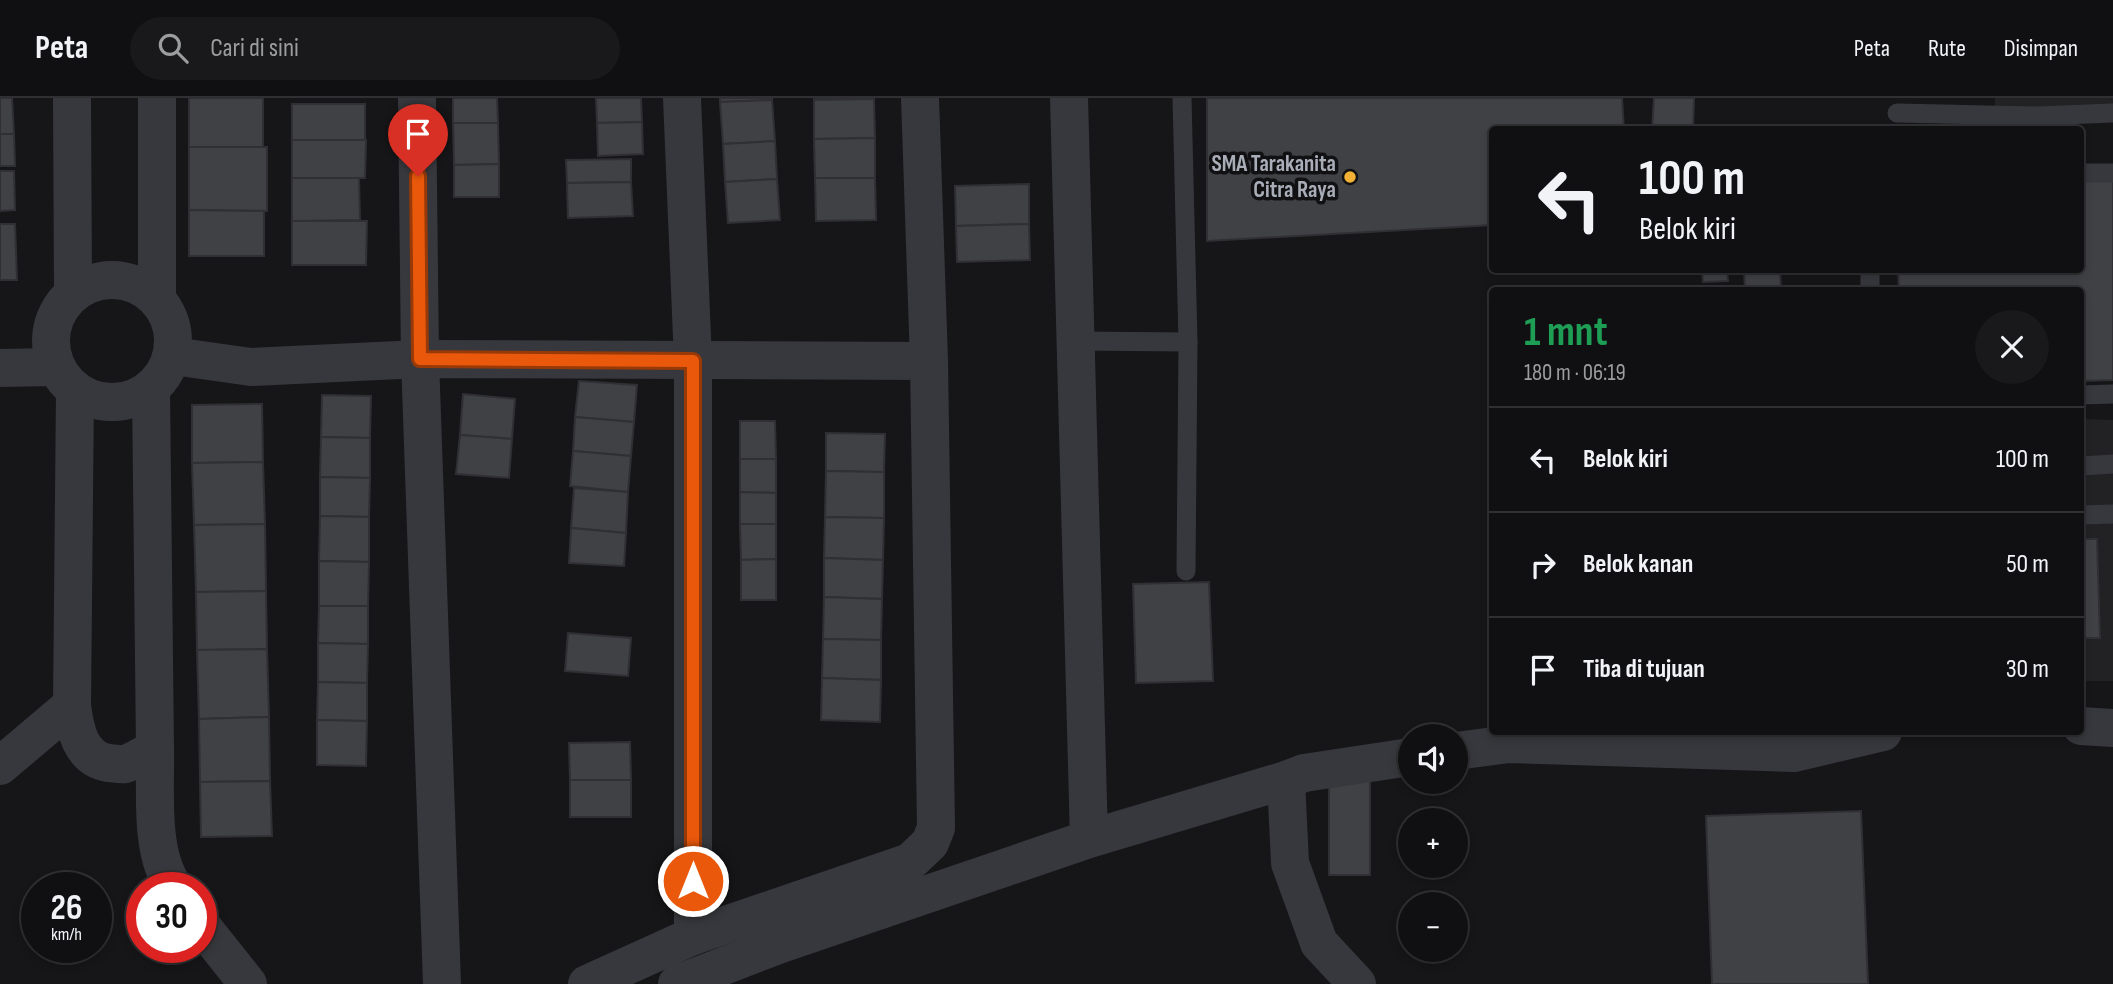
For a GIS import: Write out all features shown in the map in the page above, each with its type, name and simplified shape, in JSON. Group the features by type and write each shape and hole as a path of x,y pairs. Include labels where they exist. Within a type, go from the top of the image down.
{"street":[{"path":"72,98 73,292"},
{"path":"157,98 157,298"},
{"path":"417,98 420,359 442,984"},
{"path":"682,98 693,361 693,936"},
{"path":"587,984 693,936 910,862 930,843 936,828 929,361 920,98"},
{"path":"1069,98 1088,839"},
{"path":"0,368 65,379 93,400 113,403 133,399 151,389 165,374 173,356 169,315 157,298 143,287 125,280 107,278 89,283 73,292 61,304 53,320 65,379 74,725 88,752 104,762 124,765 155,749"},
{"path":"173,356 251,367 420,359 929,361"},
{"path":"151,389 156,826 160,858 165,872"},
{"path":"0,766 72,705"},
{"path":"2084,726 2113,728"},
{"path":"1468,749 1509,744 1794,753 1870,735"},
{"path":"677,984 778,945 1088,839 1304,773 1398,759"},
{"path":"1286,780 1290,863 1319,943 1357,984"},
{"path":"217,945 248,984"}],"lane":[{"path":"1182,98 1188,342 1186,571"},
{"path":"1898,113 2038,116 2113,113"},
{"path":"2084,173 2113,173"},
{"path":"1074,341 1188,342"},
{"path":"2084,395 2113,394"},
{"path":"2084,466 2113,464"},
{"path":"2084,515 2113,514"}],"shaded area":[{"path":"1995,98 2113,98 2113,107 1995,111"},
{"path":"2084,419 2113,420 2113,681 2084,681"}],"building":[{"path":"0,98 12,98 14,134 0,134"},
{"path":"189,98 263,98 263,147 189,147"},
{"path":"453,98 497,98 498,123 453,123"},
{"path":"596,98 641,98 642,122 597,123"},
{"path":"720,98 772,98 772,100 720,102"},
{"path":"874,98 874,99 814,100"},
{"name":"SMA Tarakanita Citra Raya","path":"1207,98 1622,98 1624,126 1489,126 1489,225 1207,241"},
{"path":"1654,98 1694,98 1693,126 1652,126"},
{"path":"874,99 875,138 814,139 814,100"},
{"path":"772,100 775,141 723,144 720,102"},
{"path":"292,104 365,104 365,140 292,140"},
{"path":"642,122 643,154 598,156 597,123"},
{"path":"453,123 498,123 499,164 454,165"},
{"path":"0,134 14,134 15,166 0,166"},
{"path":"875,138 875,178 815,178 814,139"},
{"path":"292,140 366,140 365,178 292,178"},
{"path":"775,141 777,179 725,182 723,144"},
{"path":"189,147 267,147 267,211 189,210"},
{"path":"631,159 631,182 567,183 566,160"},
{"path":"499,164 499,197 454,197 454,165"},
{"path":"0,171 14,171 15,210 0,211"},
{"path":"292,178 359,178 360,220 292,221"},
{"path":"815,178 875,178 876,220 816,221"},
{"path":"777,179 780,220 728,223 725,182"},
{"path":"2113,179 2113,380 2084,381 2084,287 1899,287 1898,273 2084,273 2084,180"},
{"path":"631,182 633,216 568,218 567,183"},
{"path":"1029,184 1029,224 956,226 955,186"},
{"path":"189,210 264,211 264,256 189,256"},
{"path":"292,221 367,221 366,265 292,265"},
{"path":"0,224 15,224 17,280 0,280"},
{"path":"1029,224 1030,260 957,262 956,226"},
{"path":"1702,273 1727,273 1728,281 1703,282"},
{"path":"1744,273 1780,273 1781,287 1745,287"},
{"path":"579,381 637,385 634,422 575,417"},
{"path":"463,394 515,399 512,439 460,435"},
{"path":"322,395 371,396 370,438 321,437"},
{"path":"262,404 263,462 192,463 192,405"},
{"path":"575,417 634,422 631,456 573,451"},
{"path":"740,421 775,421 776,459 740,459"},
{"path":"826,433 885,434 884,472 826,471"},
{"path":"460,435 512,439 509,478 456,474"},
{"path":"321,437 370,438 370,478 320,477"},
{"path":"573,451 631,456 628,492 570,486"},
{"path":"740,459 776,459 776,493 740,492"},
{"path":"263,462 265,524 194,525 192,463"},
{"path":"826,471 884,472 884,518 825,517"},
{"path":"320,477 370,478 369,517 320,516"},
{"path":"574,488 628,492 626,533 571,528"},
{"path":"740,492 776,493 776,524 740,524"},
{"path":"320,516 369,517 369,562 319,561"},
{"path":"825,517 884,518 883,560 824,558"},
{"path":"265,524 266,591 196,592 194,525"},
{"path":"740,524 776,524 776,559 741,560"},
{"path":"571,528 626,533 624,566 569,563"},
{"path":"2084,539 2097,539 2100,638 2084,638"},
{"path":"824,558 883,560 882,599 824,597"},
{"path":"776,559 776,600 741,600 741,560"},
{"path":"319,561 369,562 368,606 319,606"},
{"path":"1209,582 1213,681 1136,683 1133,584"},
{"path":"266,591 267,649 197,650 196,592"},
{"path":"824,597 882,599 881,640 823,639"},
{"path":"319,606 368,606 368,644 318,643"},
{"path":"568,633 631,638 628,676 565,671"},
{"path":"823,639 881,640 881,680 822,678"},
{"path":"318,643 368,644 367,683 318,682"},
{"path":"267,649 269,717 199,719 197,650"},
{"path":"822,678 881,680 880,722 821,720"},
{"path":"318,682 367,683 367,721 317,720"},
{"path":"269,717 270,781 200,782 199,719"},
{"path":"317,720 367,721 366,766 317,765"},
{"path":"630,742 631,780 570,780 569,743"},
{"path":"1329,779 1370,779 1370,875 1329,875"},
{"path":"570,780 631,780 631,817 570,817"},
{"path":"270,781 272,836 201,837 200,782"},
{"path":"1861,811 1868,984 1712,984 1706,816"}],"place":[{"name":"SMA Tarakanita Citra Raya","path":"1350,177"}],"route":[{"path":"418,176 420,359 693,361 693,881"}]}
